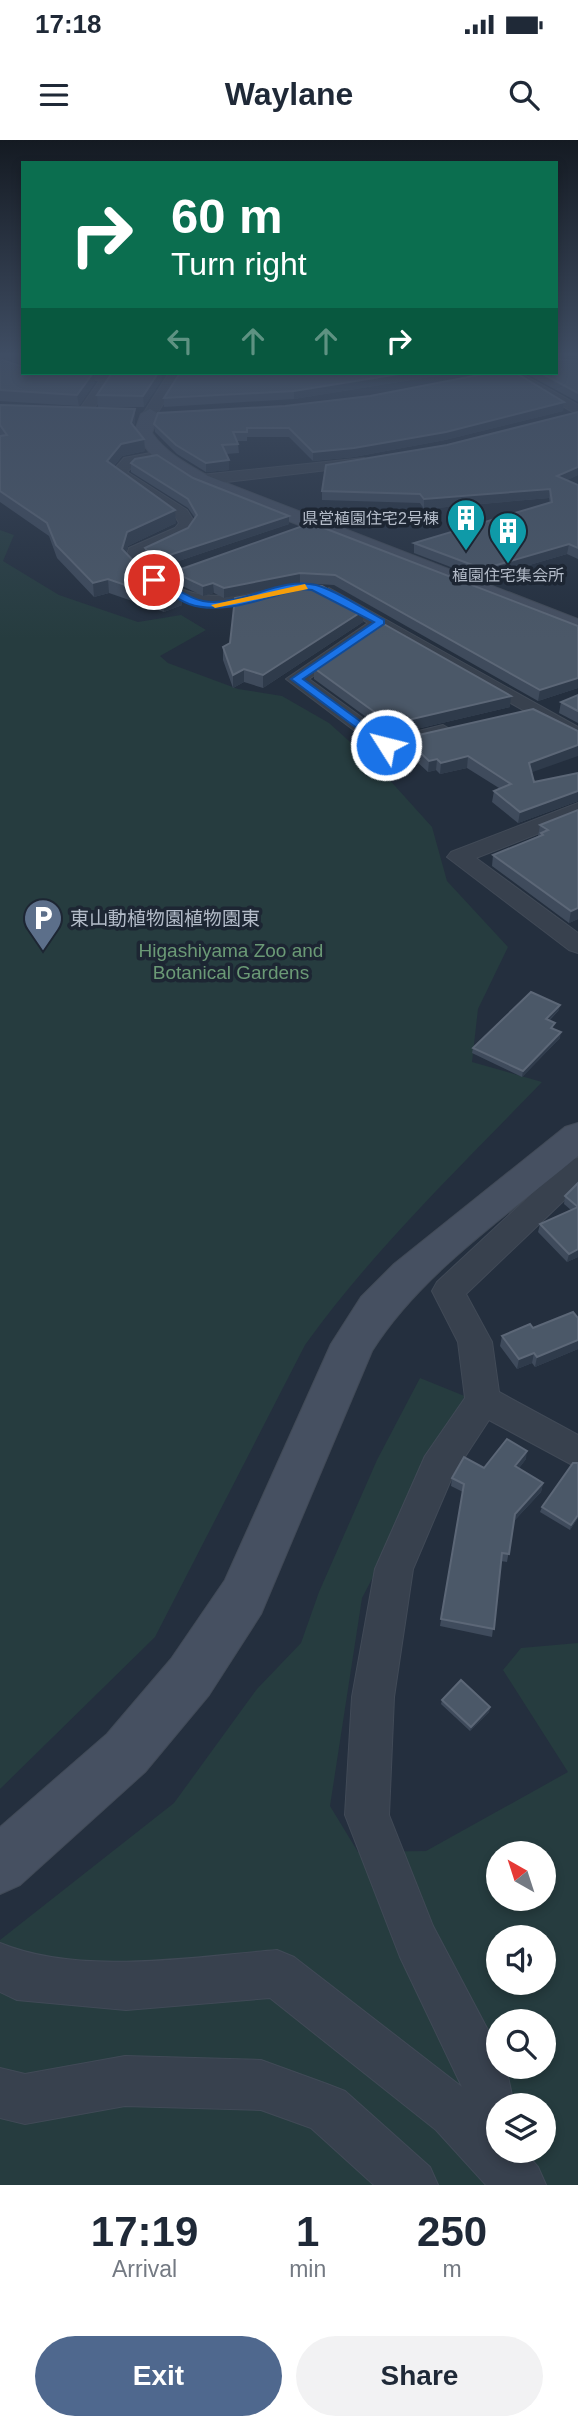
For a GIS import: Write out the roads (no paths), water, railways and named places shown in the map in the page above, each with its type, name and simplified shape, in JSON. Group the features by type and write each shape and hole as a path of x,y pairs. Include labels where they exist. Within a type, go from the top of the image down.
{"street":[{"path":"155,448 161,455 201,480 578,627"},
{"path":"161,455 129,461 118,473 181,513 187,523 181,531 135,552 132,561 154,580 190,601 205,605 221,605 292,588"},
{"path":"201,480 378,459"},
{"path":"291,531 316,523"},
{"path":"154,580 179,571"},
{"path":"314,588 380,622 578,735"},
{"path":"380,622 296,679 386,745 462,726"},
{"path":"500,717 567,701"},
{"path":"578,810 459,857 578,945"},
{"path":"13,1855 127,1753 190,1677 235,1609 353,1344 376,1308 409,1275 578,1136"},
{"path":"508,2172 485,2075 416,1941 367,1815 373,1697 394,1569 438,1467 483,1400 475,1342 448,1291 578,1168"},
{"path":"483,1400 578,1453"},
{"path":"0,1966 17,1976 126,1986 276,1974 454,2112 508,2172"},
{"path":"0,2094 24,2099 125,2081 261,2085 327,2109 412,2185"}],"place":[{"name":"県営植園住宅2号棟","path":"466,552"},
{"name":"植園住宅集会所","path":"508,565"},
{"name":"東山動植物園植物園東","path":"43,952"}],"park label":[{"name":"Higashiyama Zoo and Botanical Gardens","path":"231,961"}]}
